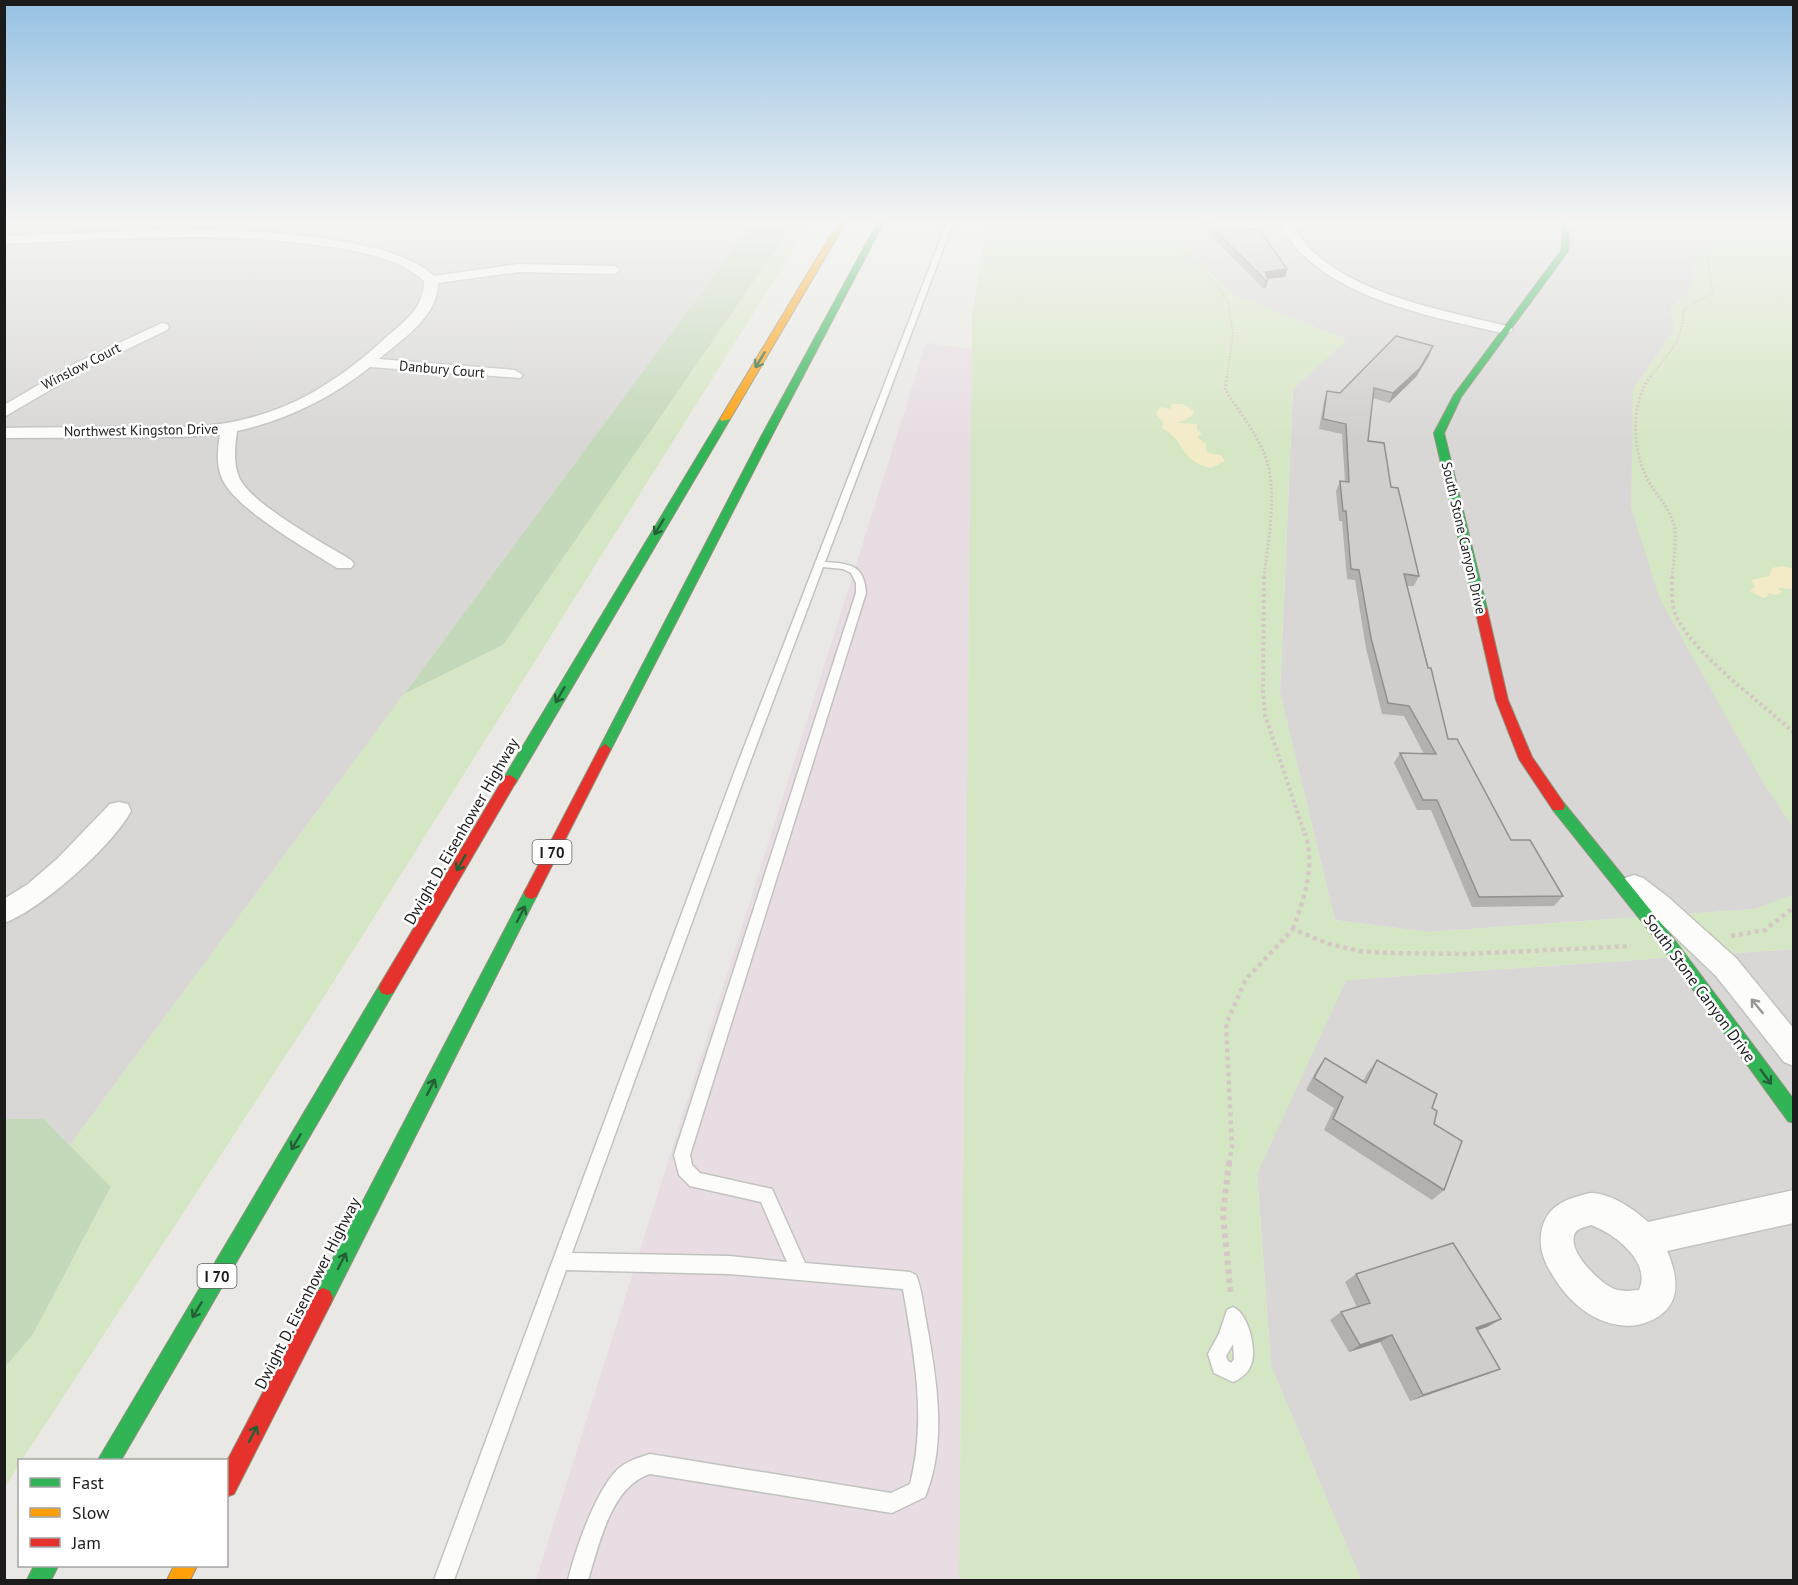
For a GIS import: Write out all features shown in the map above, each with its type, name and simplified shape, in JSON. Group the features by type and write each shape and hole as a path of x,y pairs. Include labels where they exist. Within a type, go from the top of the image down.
{"main road":[{"name":"Dwight D. Eisenhower Highway","path":"110,1459 615,600 799,294"},
{"name":"Dwight D. Eisenhower Highway","path":"228,1482 766,436 842,294"},
{"name":"South Stone Canyon Drive","path":"1532,294 1456,397 1439,433 1502,700 1526,759 1569,821 1668,943 1794,1115"},
{"path":"38,1581 46,1567"},
{"path":"178,1581 185,1567"}],"street":[{"name":"Northwest Kingston Drive","path":"4,433 184,432 229,428 297,406 325,393 369,363 429,302 429,294"},
{"path":"1378,294 1430,311 1506,330"},
{"name":"Winslow Court","path":"4,412 38,388 76,366 162,327"},
{"name":"Danbury Court","path":"369,363 515,375"},
{"path":"229,428 225,462 233,483 249,501 344,564"},
{"path":"4,912 42,889 69,867 119,811"},
{"name":"South Stone Canyon Drive","path":"1604,863 1659,905 1726,967 1794,1052"},
{"path":"1644,1240 1794,1206"}],"lane":[{"path":"444,1581 740,773 923,294"},
{"path":"800,1271 766,1196 696,1180 685,1169 682,1155 861,592 861,578 857,572 819,564"},
{"path":"561,1262 729,1265 910,1281 929,1400 926,1466 918,1490 892,1503 651,1464 631,1470 612,1494 592,1533 578,1581"}],"path":[{"path":"1222,294 1228,302 1232,333 1225,390 1264,453 1271,477 1270,524 1263,586 1264,704 1278,760 1308,842 1309,865 1307,888 1293,929 1246,979 1226,1024 1232,1147 1225,1185 1223,1215 1233,1316"},
{"path":"1711,294 1684,309 1683,331 1673,349 1647,381 1636,411 1638,455 1645,475 1674,524 1672,592 1676,616 1691,638 1722,670 1794,733"},
{"path":"1722,937 1765,930 1794,907"},
{"path":"1293,929 1329,944 1359,951 1388,953 1467,954 1641,945"}],"shaded area":[{"path":"5,294 700,294 70,1145 44,1119 5,1119"},
{"path":"1232,294 1688,294 1671,307 1674,330 1633,390 1764,784 1793,827 1793,895 1755,909 1428,932 1335,920 1280,693 1293,389 1346,340"},
{"path":"926,343 972,349 959,1580 536,1580"},
{"path":"1793,949 1793,1580 1361,1580 1271,1366 1257,1173 1346,980"}],"green space":[{"path":"700,294 745,294 503,645 404,694"},
{"path":"745,294 766,294 327,992 23,1459 18,1459 18,1466 5,1488 5,1367 33,1334 111,1188 70,1145 404,694 503,645"},
{"path":"976,294 1232,294 1347,340 1293,389 1280,692 1335,920 1428,932 1755,909 1793,895 1793,949 1346,980 1257,1174 1271,1366 1361,1580 959,1580 972,318"},
{"path":"1688,294 1793,294 1793,827 1764,784 1659,597 1631,507 1633,390 1674,330 1671,307"},
{"path":"5,1119 44,1119 111,1187 33,1334 5,1367"}],"sand":[{"path":"1171,404 1182,404 1194,411 1192,416 1177,423 1197,424 1197,430 1202,434 1197,437 1206,444 1208,453 1221,455 1225,461 1211,468 1200,465 1187,456 1176,439 1162,428 1163,422 1156,414 1160,407 1171,409"},
{"path":"1783,566 1793,569 1793,589 1778,588 1782,592 1778,595 1768,593 1768,596 1763,598 1750,591 1755,586 1751,580 1769,576 1772,568"}],"building":[{"path":"1396,336 1433,346 1420,368 1393,393 1374,388 1368,441 1384,443 1391,487 1398,488 1419,576 1404,574 1428,668 1431,668 1448,739 1457,739 1511,840 1530,840 1563,896 1479,897 1437,800 1423,800 1400,753 1436,754 1409,706 1388,703 1371,638 1359,570 1351,569 1346,511 1343,511 1340,481 1349,482 1346,424 1323,419 1327,391 1340,393"},
{"path":"1325,1058 1366,1083 1377,1060 1437,1094 1432,1108 1437,1111 1434,1124 1462,1141 1444,1190 1333,1119 1343,1097 1314,1078"},
{"path":"1453,1243 1501,1319 1476,1328 1500,1369 1423,1395 1392,1335 1360,1345 1341,1312 1370,1303 1356,1274"}],"traffic: fast":[{"path":"605,749 842,294"},
{"path":"1481,609 1439,433 1457,397 1533,294"},
{"path":"510,780 725,419"},
{"path":"1558,806 1668,943 1794,1115"},
{"path":"323,1298 531,893"},
{"path":"110,1459 387,988"},
{"path":"38,1580 46,1567"}],"traffic: slow":[{"path":"725,419 800,294"},
{"path":"178,1580 185,1567"}],"traffic: jam":[{"path":"1481,609 1502,700 1526,759 1558,806"},
{"path":"531,893 605,749"},
{"path":"387,988 510,780"},
{"path":"228,1482 323,1298"}]}
